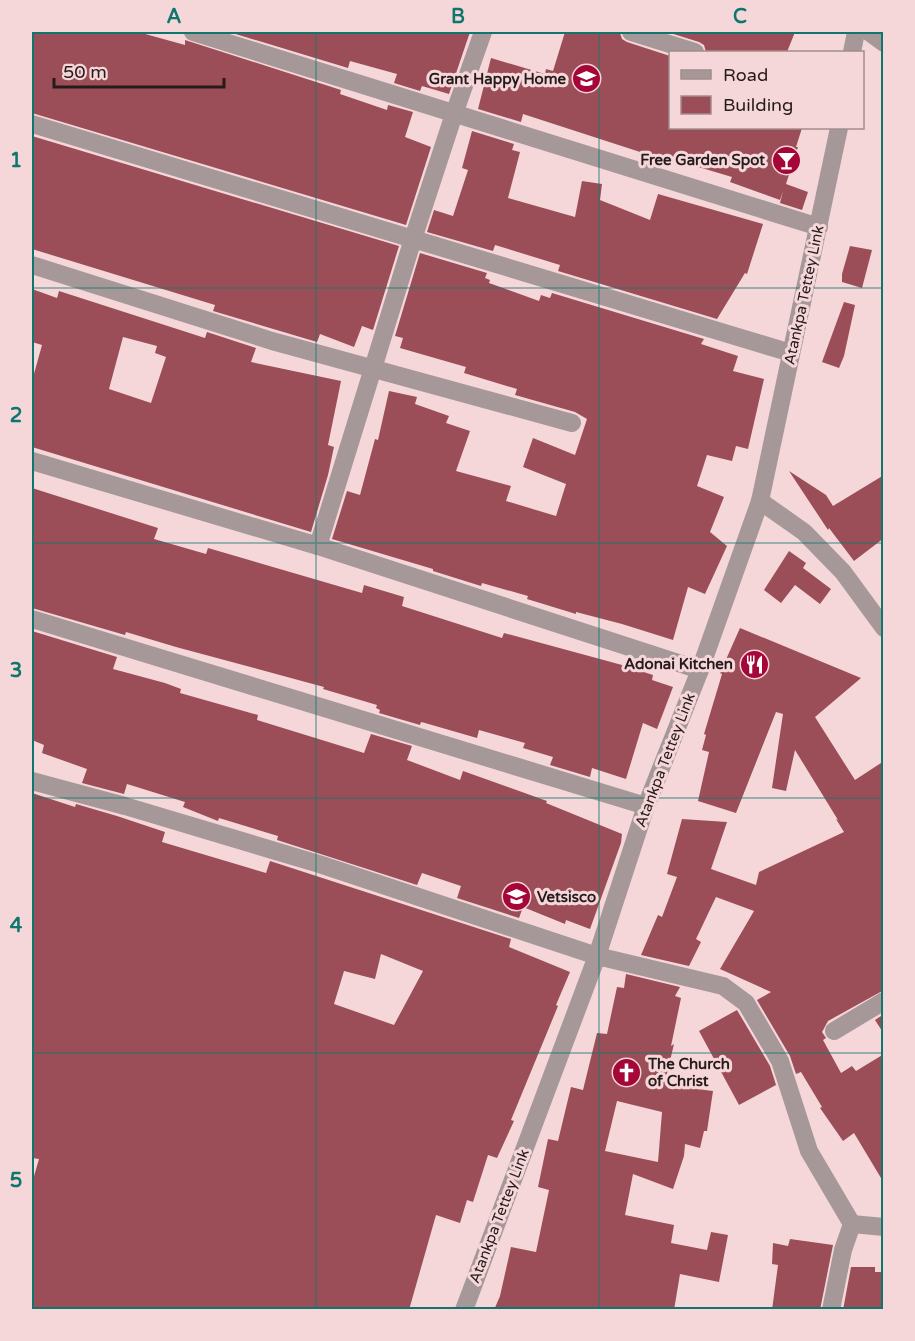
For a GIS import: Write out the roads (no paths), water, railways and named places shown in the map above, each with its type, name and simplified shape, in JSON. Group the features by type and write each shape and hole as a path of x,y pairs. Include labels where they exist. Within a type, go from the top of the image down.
{"street":[{"path":"193,32 819,227"},
{"path":"318,546 413,239 483,32"},
{"path":"631,32 692,51"},
{"path":"852,51 856,32"},
{"path":"869,32 884,43"},
{"path":"32,124 791,353"},
{"name":"Atankpa Tettey Link","path":"464,1310 597,956 645,806 700,670 760,501 839,129"},
{"path":"32,266 272,341 572,423"},
{"path":"32,461 318,546 700,670"},
{"path":"760,501 804,532 843,572 884,628"},
{"path":"32,619 645,806"},
{"path":"32,781 125,806 319,864 597,956 723,986 746,1003 780,1061 809,1151 852,1224 843,1250 831,1310"},
{"path":"834,1031 884,1001"},
{"path":"852,1224 884,1227"}],"place":[{"name":"Grant Happy Home","path":"587,79"},
{"name":"Free Garden Spot","path":"786,160"},
{"name":"Adonai Kitchen","path":"754,664"},
{"name":"Vetsisco","path":"516,897"},
{"name":"The Church of Christ","path":"627,1073"}]}
